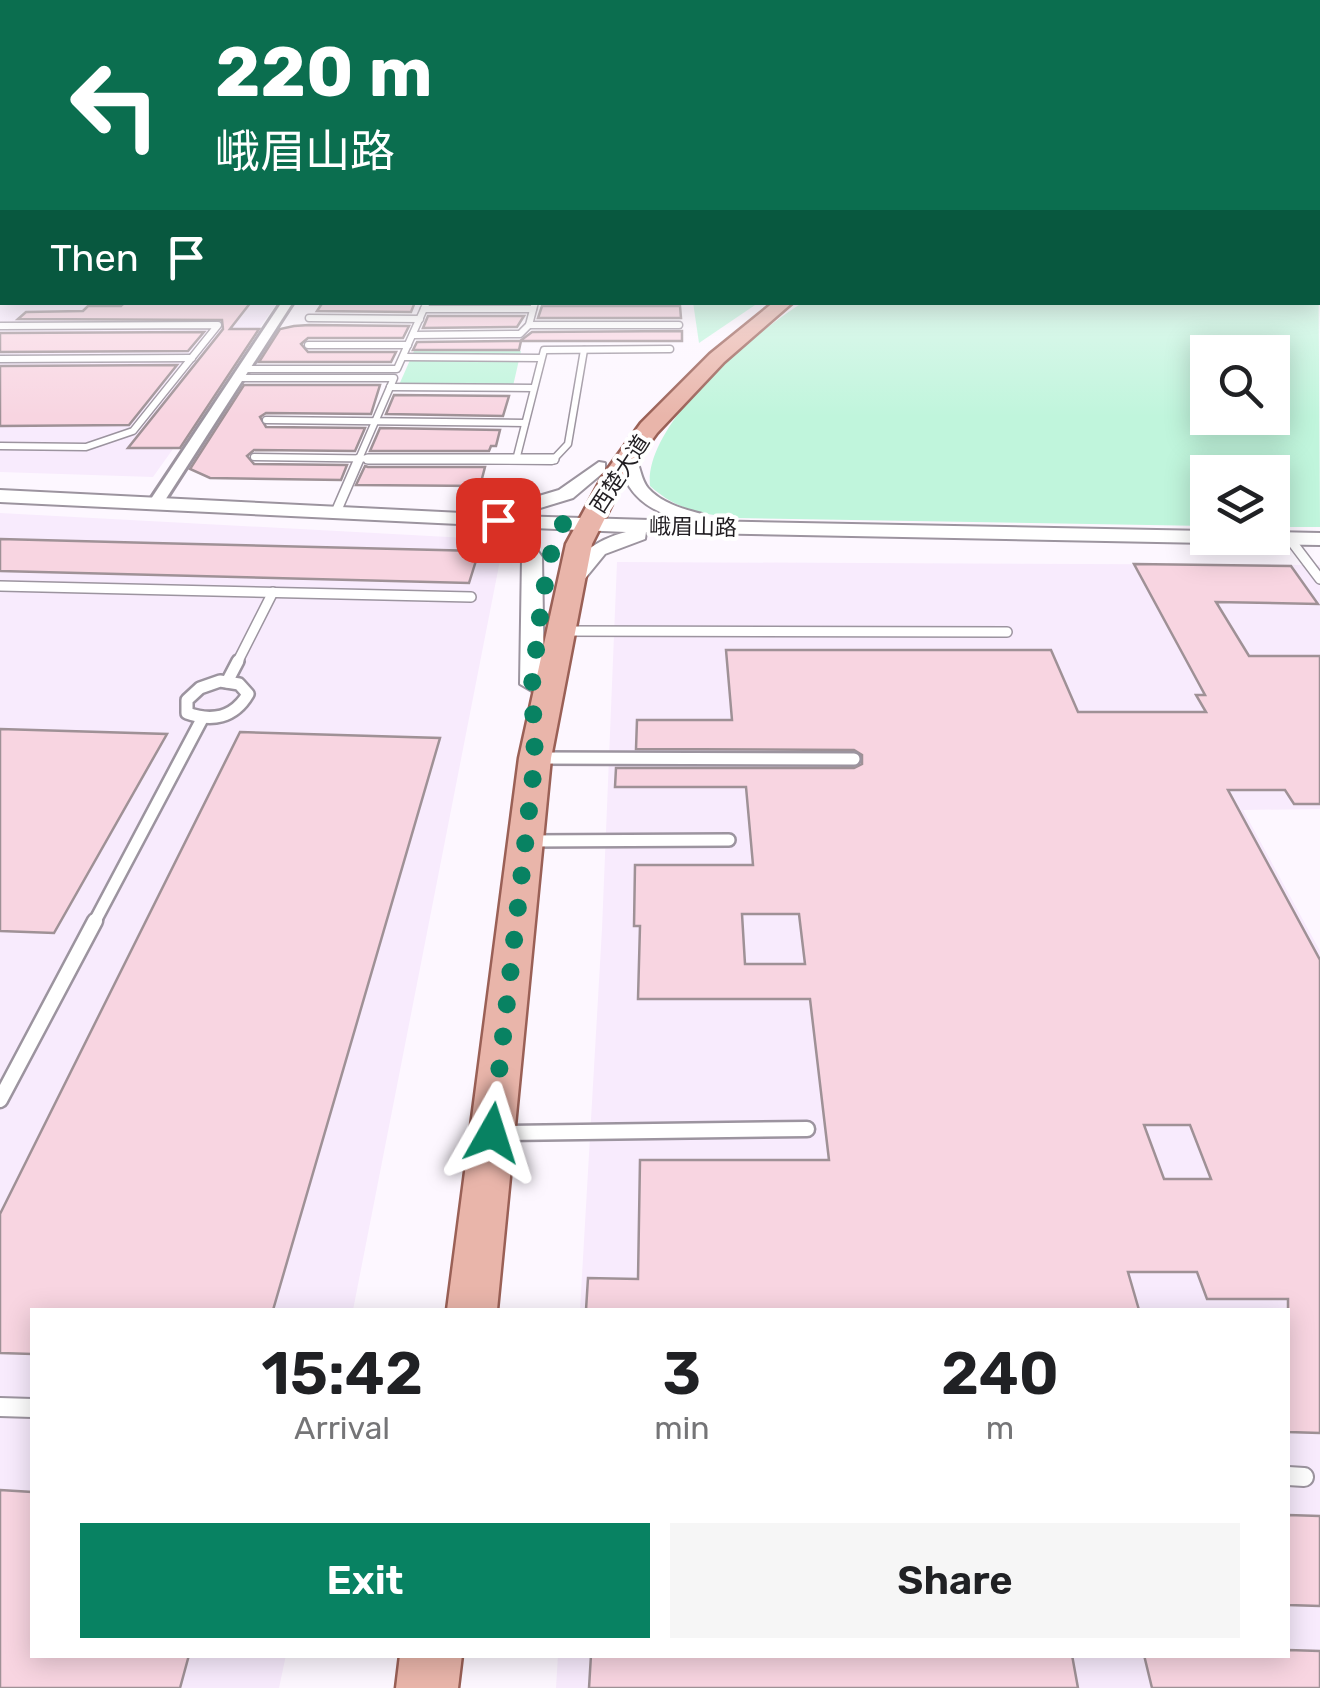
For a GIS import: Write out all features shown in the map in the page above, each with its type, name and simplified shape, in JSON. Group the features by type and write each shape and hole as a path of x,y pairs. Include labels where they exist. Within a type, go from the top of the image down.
{"main road":[{"name":"西楚大道","path":"472,1308 535,758 562,631 575,524 598,467 761,305"},
{"name":"西楚大道","path":"535,758 532,684 553,544 575,524 649,428 717,358 781,305"},
{"path":"427,1688 431,1658"}],"street":[{"path":"155,505 286,305"},
{"path":"628,458 636,488 656,505 730,528"},
{"path":"433,517 532,507 566,494 598,467"},
{"name":"峨眉山路","path":"0,496 575,524 1190,537"},
{"path":"433,517 495,527 524,544 532,557 532,684"},
{"path":"570,584 583,561 608,542 647,534 730,528"},
{"path":"1290,538 1320,539"}],"lane":[{"path":"336,512 426,306 534,306 529,325"},
{"path":"309,318 420,319"},
{"path":"0,326 218,325 121,440 94,446 0,446"},
{"path":"413,335 514,335 529,325 678,325"},
{"path":"308,345 408,345"},
{"path":"516,460 544,350 670,350"},
{"path":"254,457 552,460 563,454 568,444 584,350"},
{"path":"0,359 192,358"},
{"path":"241,373 396,373 540,358"},
{"path":"396,373 533,388"},
{"path":"266,420 525,422"},
{"path":"1290,539 1320,580"},
{"path":"0,586 471,597"},
{"path":"227,682 273,592"},
{"path":"562,631 1007,632"},
{"path":"227,682 239,684 248,694 242,706 224,717 202,719 187,713 187,700 200,688 227,682"},
{"path":"0,1100 202,719"},
{"path":"535,758 854,758"},
{"path":"525,841 729,840"},
{"path":"492,1133 807,1129"},
{"path":"0,1407 30,1408"}],"shaded area":[{"path":"276,305 153,477 0,472 0,306"},
{"path":"0,513 504,540 353,1308 30,1308 30,1658 285,1658 279,1688 0,1688"},
{"path":"617,562 1320,565 1320,809 1243,810 1320,951 1320,1688 556,1688 558,1658 1290,1658 1290,1308 580,1308 602,929"}],"green space":[{"path":"693,305 755,305 699,343"},
{"path":"799,305 1319,305 1320,527 1290,527 1290,455 1190,455 1190,526 736,518 690,510 670,501 650,486 653,461 664,435 705,382"},
{"path":"414,351 521,351 513,386 399,385"}],"building":[{"path":"249,305 230,329 259,329 180,448 128,448 223,329 222,320 18,319 26,312 121,306"},
{"path":"321,305 414,305 411,312 317,311"},
{"path":"542,306 680,306 681,318 538,318"},
{"path":"428,316 524,316 517,327 423,328"},
{"path":"409,326 403,338 308,338 301,344 308,352 396,352 391,362 259,362 280,329"},
{"path":"682,331 682,341 521,341 519,350 413,350 417,342 520,341 532,332"},
{"path":"204,332 188,351 0,352 0,333"},
{"path":"177,365 129,425 0,426 0,366"},
{"path":"244,385 380,385 371,414 266,413 260,417 266,427 365,428 355,451 254,450 247,456 254,464 347,465 341,480 210,478 190,469"},
{"path":"394,395 509,396 503,416 386,414"},
{"path":"380,428 500,430 496,446 489,451 370,451"},
{"path":"365,466 485,467 480,486 356,485"},
{"path":"0,539 479,551 469,583 0,571"},
{"path":"1134,564 1291,566 1318,604 1216,602 1249,656 1320,656 1320,804 1294,804 1285,790 1228,790 1320,960 1320,1433 1290,1432 1288,1299 1207,1299 1197,1272 1128,1272 1138,1308 586,1308 588,1278 638,1279 640,1160 829,1160 810,999 638,999 640,926 634,926 635,865 753,865 746,787 615,787 616,768 854,768 862,764 862,755 854,750 636,749 637,720 732,720 726,650 1051,650 1078,712 1206,712 1196,695 1205,695","holes":["742,914 799,914 805,964 745,964","1144,1125 1190,1125 1211,1179 1164,1179"]},
{"path":"0,729 167,734 54,933 0,931"},
{"path":"240,732 440,738 274,1308 30,1308 30,1354 0,1353 0,1214"},
{"path":"0,1490 30,1492 30,1658 188,1658 180,1688 0,1688"},
{"path":"1290,1515 1320,1516 1320,1606 1290,1605"},
{"path":"1290,1650 1320,1651 1320,1688 1152,1688 1145,1658 1290,1658"},
{"path":"591,1658 1073,1658 1078,1688 589,1688"}],"route":[{"path":"492,1133 535,758 532,684 542,600 553,544 563,524 498,520"}]}
